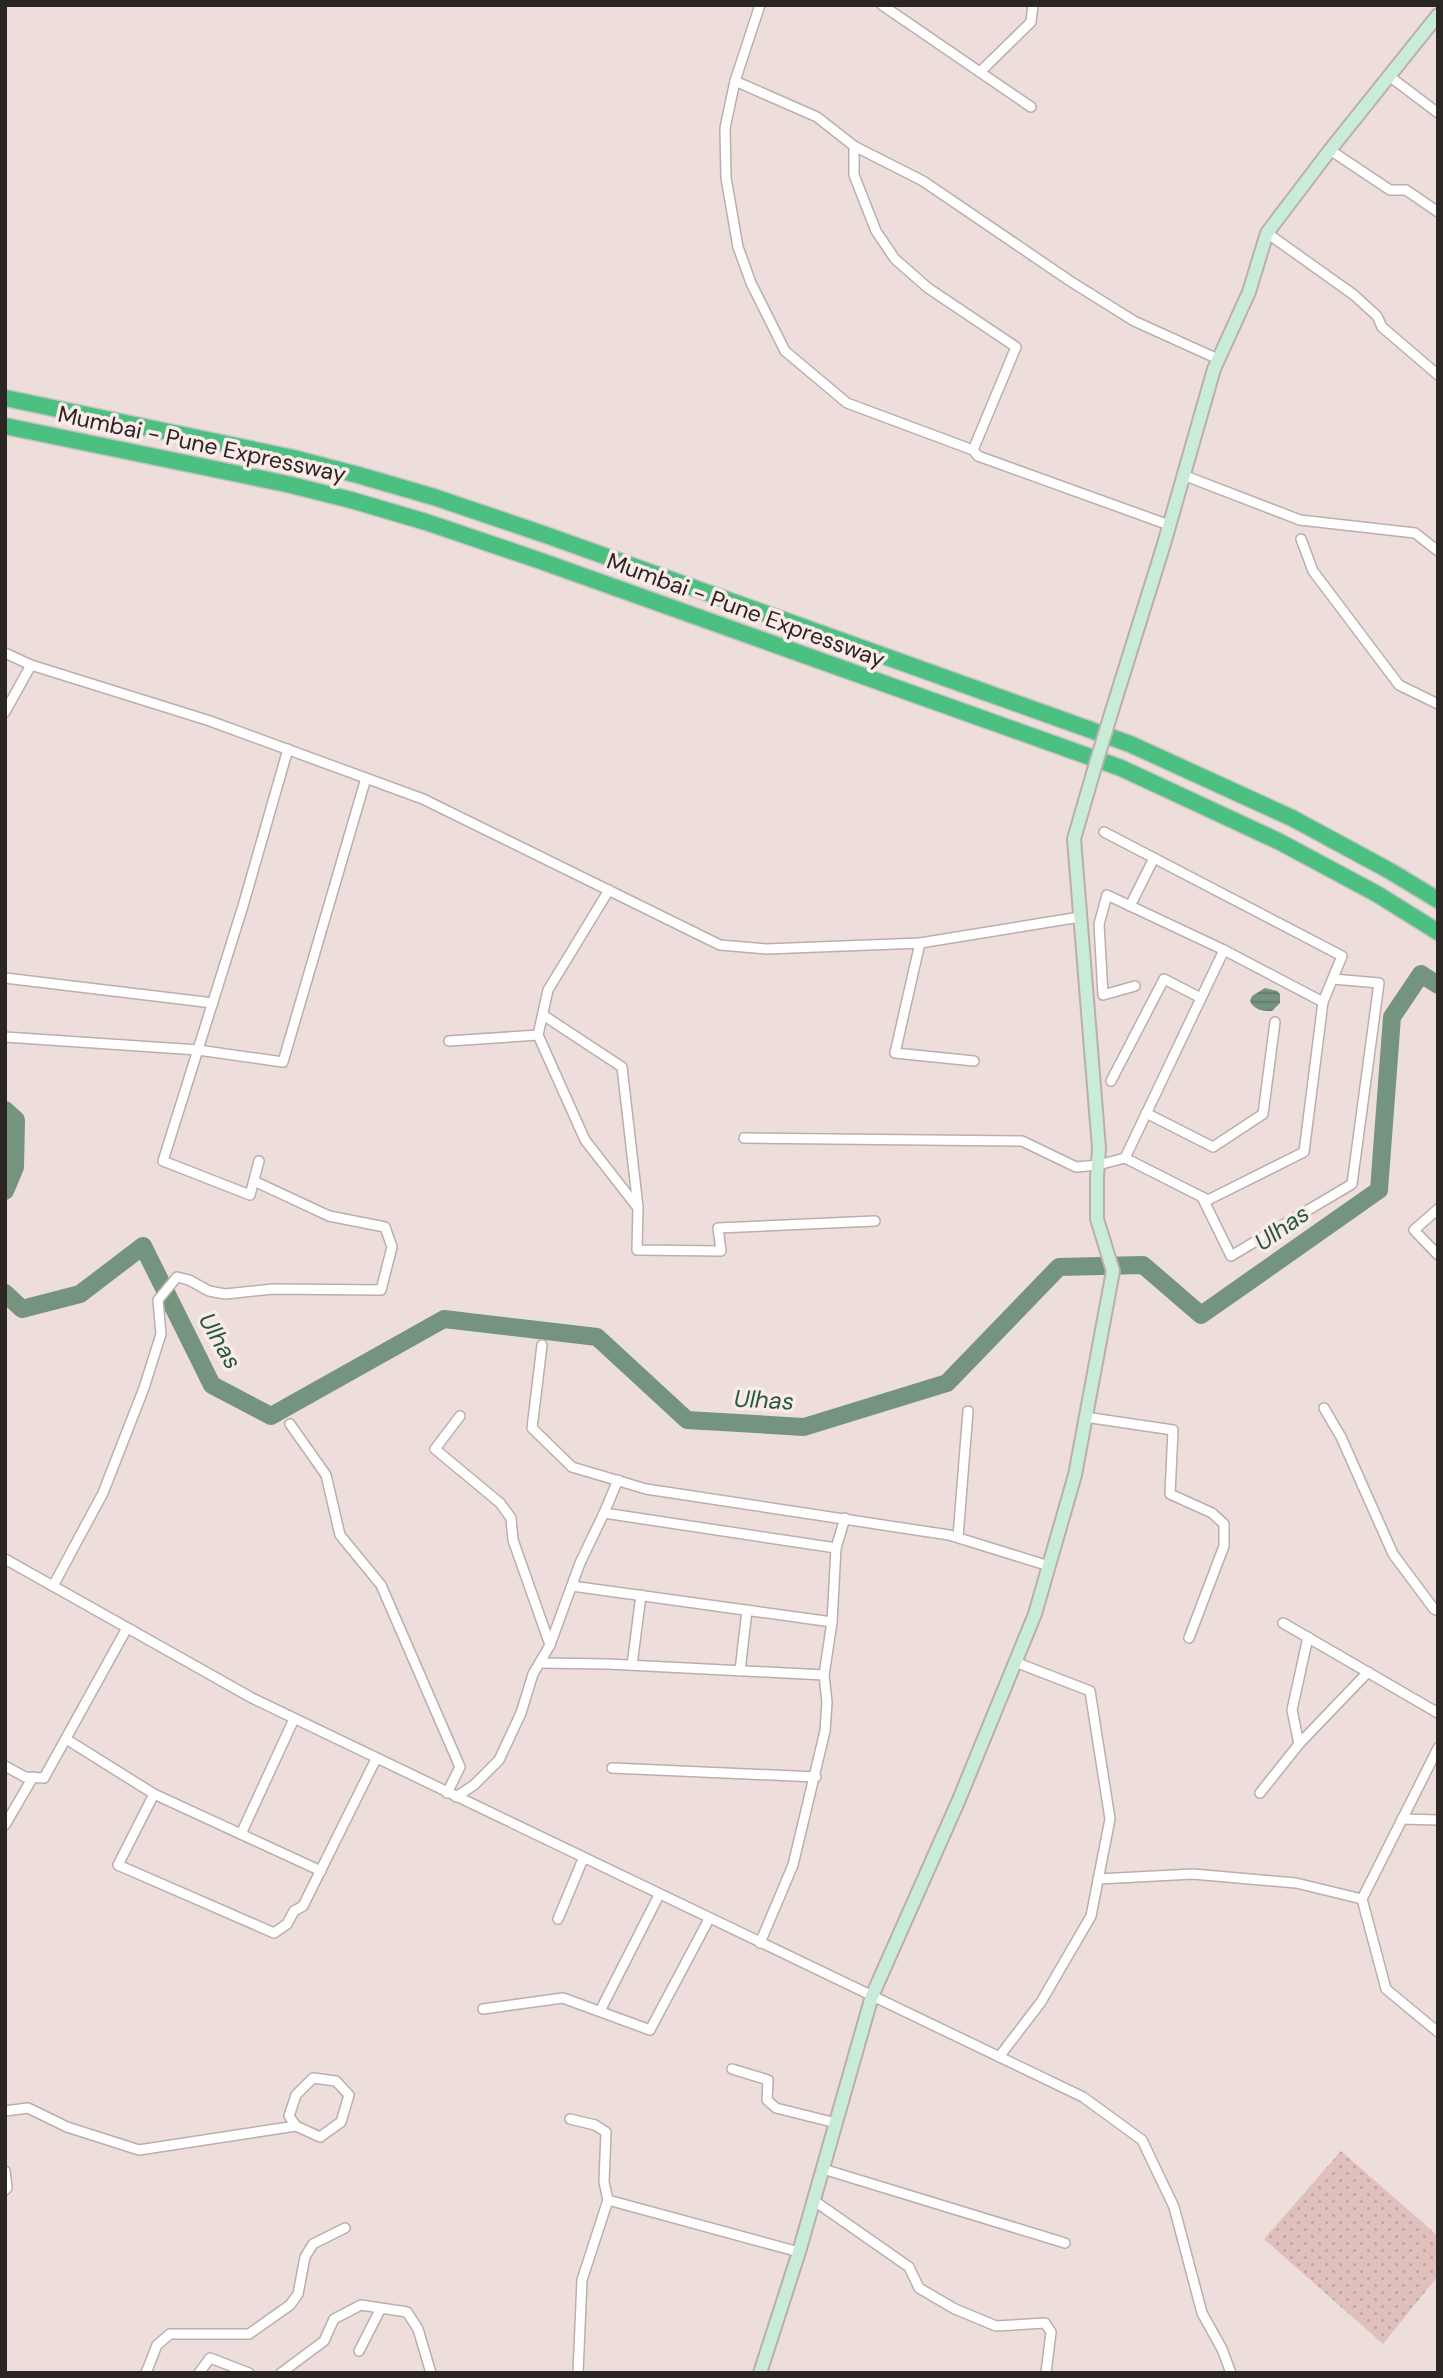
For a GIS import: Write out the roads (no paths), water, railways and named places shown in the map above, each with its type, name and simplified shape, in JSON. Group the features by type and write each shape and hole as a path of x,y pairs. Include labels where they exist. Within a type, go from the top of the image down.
{"highway":[{"name":"Mumbai - Pune Expressway","path":"5,398 358,475 434,497 546,535 1130,744 1292,818 1390,871 1438,901"},
{"name":"Mumbai - Pune Expressway","path":"5,426 351,500 538,560 1121,768 1280,842 1377,894 1438,932"}],"street":[{"path":"760,5 735,81 725,128 726,178 738,247 751,283 785,351 847,403 973,450 978,456 1169,526"},
{"path":"882,5 1031,107"},
{"path":"980,72 1031,22 1033,5"},
{"path":"760,2373 799,2252 872,1997 958,1802 1035,1614 1074,1475 1112,1271 1097,1219 1099,1148 1074,839 1218,359 1249,292 1267,233 1438,15"},
{"path":"1389,76 1438,113"},
{"path":"735,81 817,117 854,146 923,181 1134,321 1218,359"},
{"path":"854,146 854,175 876,231 895,259 928,288 1016,347 973,450"},
{"path":"1330,150 1390,190 1406,190 1438,212"},
{"path":"1267,233 1354,295 1377,316 1382,327 1438,375"},
{"path":"1183,475 1300,520 1415,533 1438,551"},
{"path":"1301,539 1313,571 1399,685 1438,704"},
{"path":"5,653 31,665 210,721 423,799 720,945 766,949 919,943 1080,917"},
{"path":"5,712 31,665"},
{"path":"259,1161 250,1195 163,1161 243,906 288,749"},
{"path":"5,1037 198,1050 283,1062 366,778"},
{"path":"744,1138 1022,1140 1076,1167 1125,1158 1208,1200 1304,1152 1323,1002 1342,956 1104,832"},
{"path":"1130,906 1154,858"},
{"path":"609,890 548,990 538,1035 585,1140 638,1209"},
{"path":"1135,986 1103,995 1098,924 1107,895 1224,950 1323,1002"},
{"path":"919,943 895,1053 974,1060"},
{"path":"1125,1158 1224,950"},
{"path":"5,978 213,1003"},
{"path":"1111,1081 1164,979 1201,998"},
{"path":"1202,1197 1231,1256 1352,1184 1379,984 1333,979"},
{"path":"543,1015 622,1067 638,1209 637,1250 721,1251 719,1228 875,1221"},
{"path":"1146,1113 1213,1147 1263,1114 1275,1022"},
{"path":"449,1041 538,1035"},
{"path":"52,1586 103,1493 144,1388 161,1334 159,1300 177,1277 209,1291 225,1294 273,1289 381,1290 392,1247 385,1227 329,1216 254,1181"},
{"path":"1438,1209 1415,1230 1438,1255"},
{"path":"542,1345 532,1429 572,1468 646,1489 958,1537 1049,1566"},
{"path":"1324,1408 1341,1437 1393,1554 1438,1611"},
{"path":"958,1537 968,1411"},
{"path":"460,1416 435,1449 500,1503 511,1518 513,1540 550,1645"},
{"path":"1085,1417 1173,1430 1170,1494 1212,1513 1224,1524 1224,1546 1189,1638"},
{"path":"290,1423 326,1475 340,1535 381,1585 448,1736 460,1767 451,1795"},
{"path":"451,1795 474,1785 499,1760 521,1713 533,1674 550,1645 580,1563 618,1480"},
{"path":"604,1513 836,1548"},
{"path":"760,1943 793,1865 816,1777 825,1731 827,1702 824,1675 832,1622 836,1548 845,1518"},
{"path":"5,1559 127,1629 294,1719 1083,2097 1142,2140 1174,2207 1202,2313 1222,2348 1231,2373"},
{"path":"572,1586 832,1622"},
{"path":"632,1665 642,1595"},
{"path":"740,1671 747,1610"},
{"path":"1283,1623 1438,1713"},
{"path":"5,1766 25,1777 44,1777 127,1629"},
{"path":"1299,1744 1292,1710 1308,1637"},
{"path":"999,2057 1041,2001 1091,1916 1110,1819 1090,1691 1016,1662"},
{"path":"540,1663 824,1675"},
{"path":"1260,1793 1299,1744 1368,1672"},
{"path":"241,1834 294,1719"},
{"path":"65,1739 154,1794 321,1871"},
{"path":"1438,1748 1362,1899 1386,1989 1438,2032"},
{"path":"154,1794 118,1864 274,1933 287,1924 294,1911 303,1906 376,1759"},
{"path":"612,1768 816,1777"},
{"path":"5,1825 33,1777"},
{"path":"1402,1819 1438,1820"},
{"path":"558,1919 583,1858"},
{"path":"1098,1880 1193,1874 1296,1883 1362,1899"},
{"path":"600,2011 659,1895"},
{"path":"483,2009 563,1998 650,2030 709,1919"},
{"path":"732,2069 768,2080 767,2100 776,2108 836,2123"},
{"path":"5,2111 28,2108 66,2127 139,2150 296,2126 320,2137 341,2122 349,2095 336,2081 313,2078 296,2095 289,2116 296,2126"},
{"path":"570,2119 595,2125 606,2132 604,2182 608,2200 582,2280 578,2373"},
{"path":"823,2169 1065,2243"},
{"path":"5,2171 5,2190"},
{"path":"608,2200 799,2252"},
{"path":"813,2200 909,2267 919,2288 955,2309 996,2326 1045,2323 1051,2332 1046,2373"},
{"path":"146,2373 156,2345 170,2334 249,2334 289,2305 298,2294 305,2257 313,2244 345,2228"},
{"path":"281,2373 324,2341 334,2319 361,2305 407,2312 418,2329 431,2373"},
{"path":"359,2351 380,2310"},
{"path":"199,2373 210,2358 249,2373"}],"waterway":[{"name":"Ulhas","path":"5,1293 22,1309 80,1294 143,1246 212,1385 271,1416 444,1319 597,1337 687,1420 804,1427 947,1383 1059,1267 1143,1265 1201,1315 1379,1190 1392,1017 1421,974 1438,985"},
{"name":"Ulhas","path":"5,1110 16,1120 15,1167 5,1191"}]}
